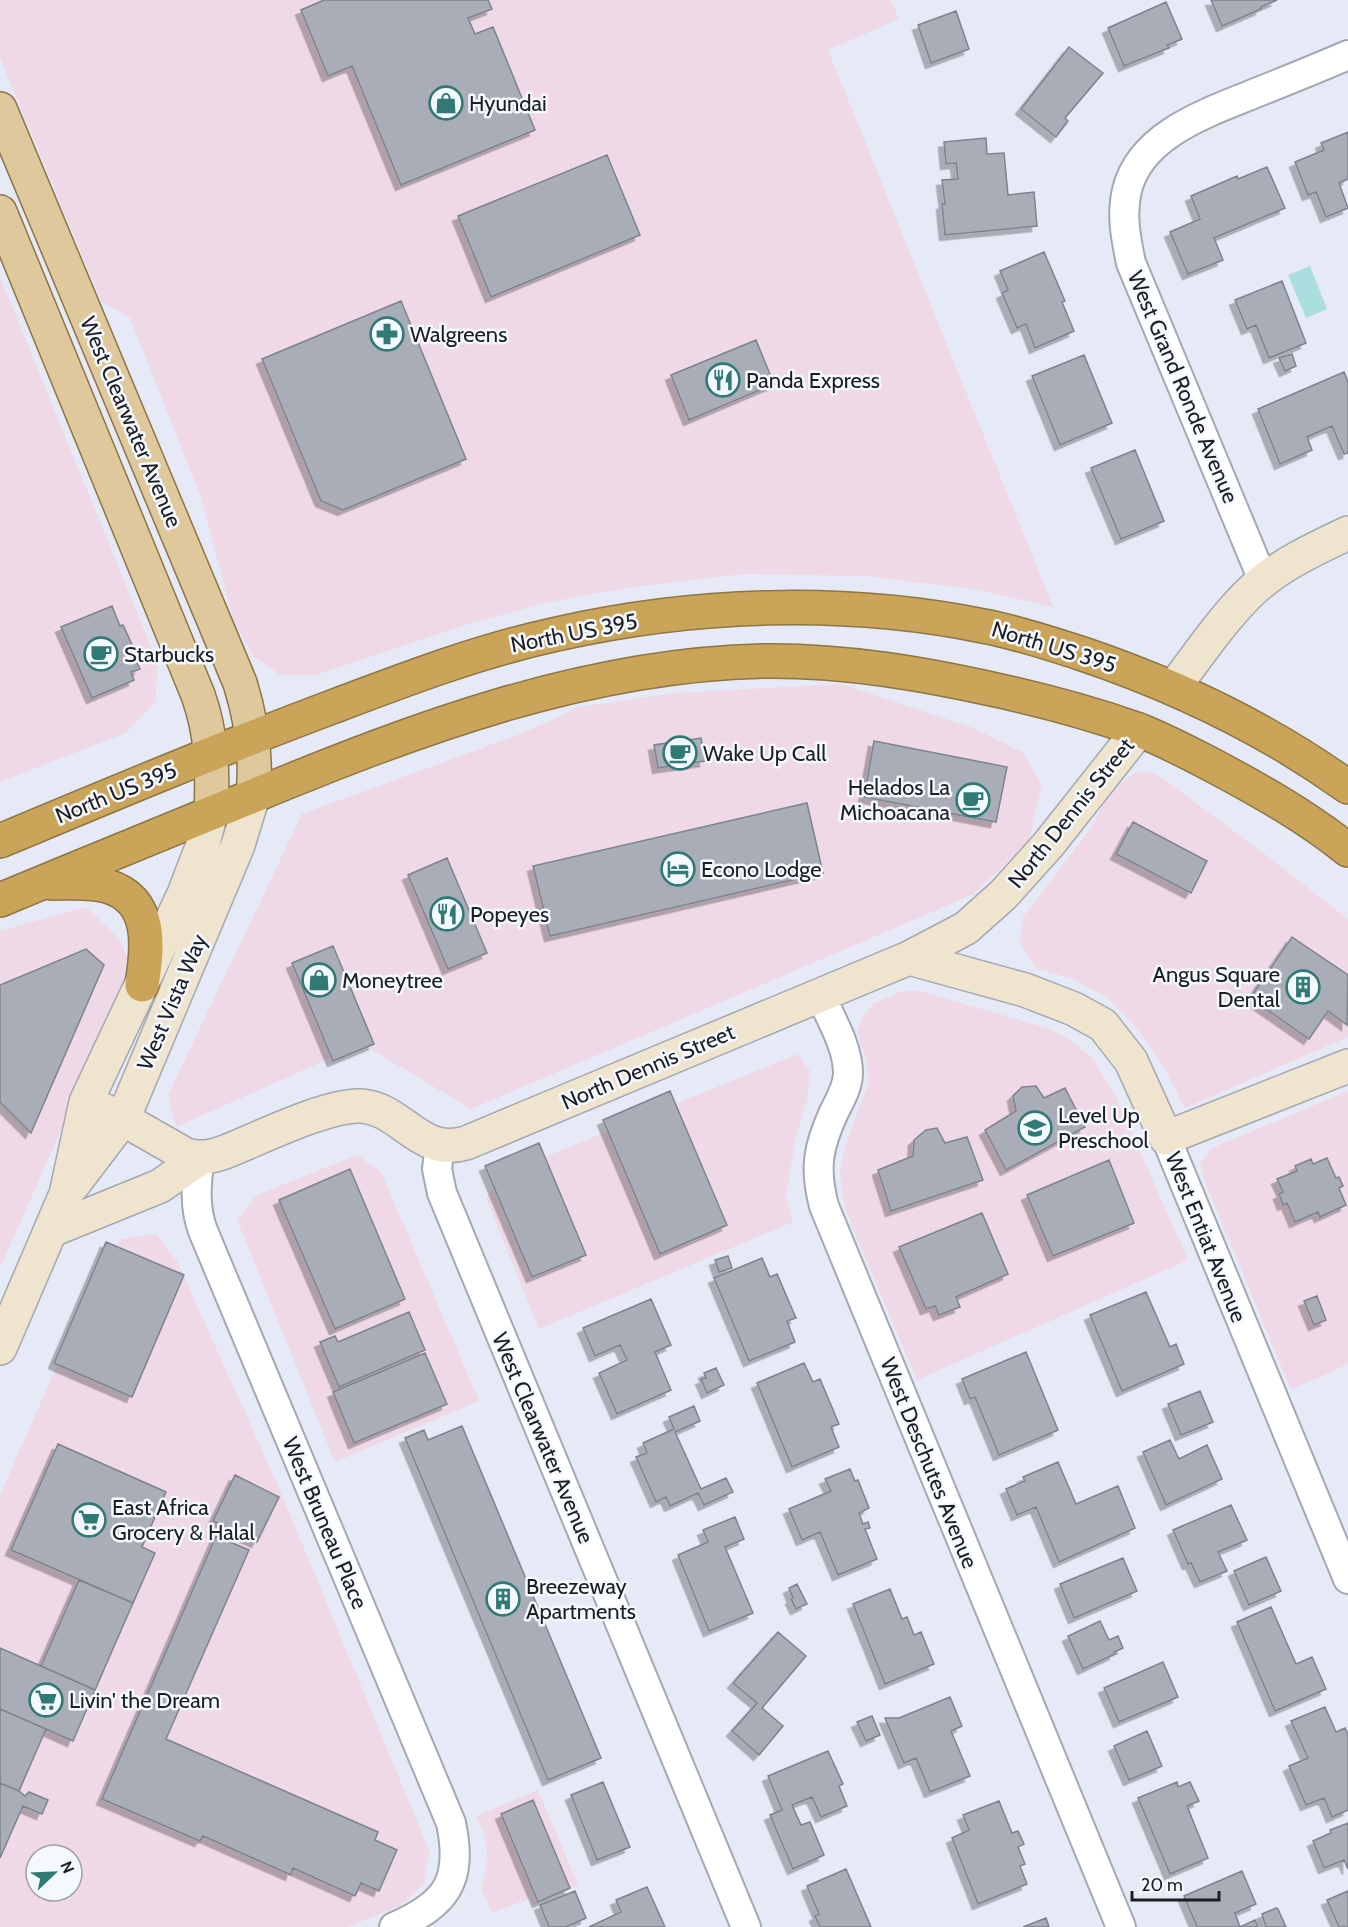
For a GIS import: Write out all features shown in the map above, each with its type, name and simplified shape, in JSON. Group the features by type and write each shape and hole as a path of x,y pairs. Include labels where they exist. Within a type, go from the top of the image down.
{"highway":[{"name":"North US 395","path":"0,841 253,737 456,661 557,634 617,622 716,610 771,608 880,612 985,626 1048,643 1113,664 1212,706 1286,746 1348,787"},
{"path":"0,900 384,743 497,705 556,689 610,678 692,666 761,661 860,665 908,671 1046,701 1139,730 1258,789 1348,850"},
{"path":"41,883 82,883 108,886 132,901 140,911 147,938 142,985"}],"main road":[{"name":"West Clearwater Avenue","path":"0,109 240,683 248,708 253,737 255,772 253,796"},
{"name":"West Clearwater Avenue","path":"0,210 198,695 205,716 212,755 211,813"},
{"path":"0,210 50,281 85,359 92,364 105,361"}],"street":[{"name":"West Grand Ronde Avenue","path":"1263,580 1131,263 1126,239 1124,210 1135,170 1164,137 1190,120 1348,55"},
{"path":"1173,688 1243,599 1263,580 1348,533"},
{"name":"North Dennis Street","path":"440,1145 466,1143 909,958 966,928 1004,896 1048,845 1139,730"},
{"name":"West Vista Way","path":"66,1194 123,1119 238,845 253,796"},
{"name":"West Vista Way","path":"0,1348 66,1194 86,1102 198,860 211,813"},
{"name":"West Entiat Avenue","path":"909,958 1025,990 1074,1009 1102,1025 1131,1061 1166,1138 1348,1579"},
{"name":"West Deschutes Avenue","path":"820,994 844,1050 848,1074 844,1092 819,1152 818,1177 824,1206 1121,1927"},
{"path":"1166,1138 1348,1066"},
{"path":"86,1102 123,1119 186,1155 200,1158"},
{"path":"52,1230 160,1186 200,1158 225,1152 321,1114 353,1106 370,1107 380,1111 422,1139 440,1145"},
{"name":"West Clearwater Avenue","path":"440,1145 437,1169 442,1193 746,1927"},
{"name":"West Bruneau Place","path":"200,1158 196,1195 203,1231 451,1823 456,1848 454,1867 448,1886 436,1904 416,1918 394,1927"}],"shaded area":[{"path":"0,0 891,0 899,19 828,50 1053,607 979,590 866,576 744,574 634,587 549,602 469,624 316,675 280,675 253,656 234,622 200,495 130,318 101,301 0,58"},
{"path":"1310,266 1327,309 1306,318 1288,275"},
{"path":"0,277 157,661 156,701 126,733 0,782"},
{"path":"842,684 971,727 1022,752 1042,784 1028,843 972,895 471,1109 362,1044 176,1127 168,1095 302,814 526,732 578,707 676,693"},
{"path":"1137,771 1157,774 1348,919 1348,1037 1185,1108 1163,1066 1140,1032 1108,998 1072,979 1036,968 1020,944 1023,917 1091,828 1108,795"},
{"path":"86,907 120,940 132,970 0,1268 0,931"},
{"path":"902,991 920,991 1050,1029 1071,1040 1093,1059 1115,1095 1188,1260 917,1380 853,1229 843,1201 840,1172 846,1144 868,1084 867,1063 857,1032 863,1016 873,1004"},
{"path":"798,1054 810,1071 807,1100 796,1136 786,1195 793,1222 539,1329 486,1198 503,1174"},
{"path":"1348,1091 1348,1364 1291,1390 1203,1177 1200,1163 1212,1148"},
{"path":"357,1155 381,1172 479,1401 335,1462 237,1220 257,1195"},
{"path":"155,1233 177,1261 279,1488 429,1850 424,1884 400,1906 347,1927 0,1927 0,1495 102,1263 121,1239"},
{"path":"538,1790 578,1885 533,1905 530,1898 492,1913 481,1888 486,1871 487,1850 484,1834 476,1816"}],"building":[{"name":"Hyundai","path":"324,0 488,0 492,9 468,18 475,34 493,27 535,130 401,185 352,66 328,76 301,10"},
{"path":"1211,0 1277,0 1222,26"},
{"path":"1166,2 1182,39 1167,45 1169,48 1124,66 1108,28"},
{"path":"956,11 969,49 931,63 918,25"},
{"path":"1069,47 1103,73 1065,118 1068,121 1056,137 1021,109"},
{"path":"1348,132 1348,179 1339,183 1348,208 1326,217 1316,192 1308,195 1295,162 1324,150 1321,143"},
{"path":"986,138 987,154 1004,153 1008,195 1034,192 1037,226 945,235 942,180 958,179 956,163 946,164 944,142"},
{"path":"607,155 640,235 491,297 458,216"},
{"path":"1267,167 1285,208 1214,238 1223,260 1188,274 1170,232 1200,219 1191,196 1237,176 1238,179"},
{"path":"1044,252 1065,301 1062,302 1074,331 1035,348 1026,324 1017,328 1002,293 1008,290 1000,271"},
{"path":"1282,281 1306,343 1269,358 1256,325 1247,329 1235,300"},
{"name":"Walgreens","path":"401,301 466,459 343,510 321,501 262,359"},
{"name":"Panda Express","path":"756,340 774,384 689,420 671,375"},
{"path":"1292,354 1296,366 1285,371 1279,358"},
{"path":"1084,355 1112,423 1060,445 1032,376"},
{"path":"1344,372 1348,382 1348,453 1344,454 1332,426 1307,437 1312,450 1280,464 1258,409"},
{"path":"1135,450 1164,521 1121,539 1091,468"},
{"name":"Starbucks","path":"112,606 120,626 123,625 134,649 128,651 131,658 134,657 140,669 131,672 134,680 92,698 61,627"},
{"name":"Wake Up Call","path":"701,738 705,761 658,768 654,745"},
{"path":"874,741 1007,767 996,822 864,797"},
{"name":"Econo Lodge","path":"807,803 823,873 550,936 533,866"},
{"path":"1133,822 1207,861 1191,893 1116,854"},
{"name":"Popeyes","path":"447,858 487,953 448,969 408,875"},
{"name":"Angus Square Dental","path":"1292,937 1348,975 1347,1025 1328,1011 1309,1039 1250,998"},
{"path":"333,946 374,1044 333,1061 292,963"},
{"path":"86,949 104,965 31,1133 0,1102 0,985"},
{"name":"Level Up Preschool","path":"1036,1086 1044,1098 1065,1088 1085,1127 1006,1170 985,1130 1016,1111 1013,1096 1022,1087"},
{"path":"670,1091 727,1225 660,1254 603,1120"},
{"path":"937,1128 945,1143 967,1137 983,1180 891,1211 878,1170 913,1156 914,1140 926,1130"},
{"path":"539,1143 586,1255 532,1277 485,1166"},
{"path":"1327,1158 1336,1178 1339,1177 1343,1186 1339,1188 1346,1205 1320,1217 1318,1212 1295,1222 1287,1203 1283,1205 1279,1194 1283,1192 1277,1179 1297,1171 1295,1166 1311,1159 1313,1164"},
{"path":"1109,1160 1134,1223 1053,1256 1027,1195"},
{"path":"350,1169 405,1299 335,1329 279,1200"},
{"path":"982,1213 1008,1274 956,1297 960,1307 939,1315 935,1306 926,1309 899,1247"},
{"path":"106,1242 184,1275 132,1397 54,1363"},
{"path":"728,1256 732,1268 719,1272 715,1260"},
{"path":"762,1258 770,1277 777,1274 796,1318 787,1321 795,1342 749,1361 714,1278"},
{"path":"1146,1292 1170,1347 1176,1344 1184,1364 1122,1391 1090,1315"},
{"path":"1317,1296 1326,1320 1314,1325 1304,1301"},
{"path":"651,1299 671,1345 655,1352 671,1390 617,1414 599,1373 627,1360 620,1345 595,1356 583,1328"},
{"path":"409,1312 425,1350 339,1387 320,1342 335,1336 338,1342"},
{"path":"1026,1352 1058,1430 999,1455 975,1397 970,1399 962,1379"},
{"path":"425,1353 447,1404 354,1443 333,1392"},
{"path":"804,1363 813,1382 820,1379 839,1424 831,1427 839,1447 792,1467 757,1383"},
{"path":"716,1368 724,1385 707,1393 701,1379 706,1378 704,1373"},
{"path":"1200,1391 1213,1422 1181,1435 1168,1404"},
{"path":"694,1406 700,1421 675,1432 701,1489 726,1478 733,1492 704,1505 698,1493 670,1506 666,1497 656,1502 636,1457 647,1453 643,1443 674,1429 669,1417"},
{"name":"Breezeway Apartments","path":"462,1426 601,1758 548,1780 405,1438 424,1430 428,1440"},
{"path":"1170,1440 1179,1459 1207,1445 1222,1479 1166,1505 1143,1452"},
{"name":"East Africa Grocery & Halal","path":"58,1444 166,1492 142,1547 155,1553 133,1603 11,1550"},
{"path":"1058,1462 1076,1504 1118,1486 1135,1528 1059,1562 1036,1507 1017,1515 1006,1489 1025,1481 1023,1477"},
{"path":"850,1469 855,1481 858,1480 869,1508 859,1513 863,1524 868,1522 870,1528 865,1529 877,1559 838,1575 820,1532 802,1540 789,1509 831,1491 825,1479"},
{"path":"235,1475 279,1497 257,1542 213,1521"},
{"path":"1231,1505 1247,1540 1218,1552 1227,1571 1200,1582 1191,1563 1188,1564 1173,1530"},
{"path":"735,1517 744,1539 725,1547 753,1613 709,1631 678,1555 708,1542 703,1530"},
{"path":"216,1536 249,1550 166,1739 378,1832 375,1840 397,1850 379,1891 361,1883 355,1896 293,1868 291,1875 203,1836 200,1841 102,1799"},
{"path":"1266,1557 1281,1591 1249,1605 1234,1571"},
{"path":"1123,1558 1137,1591 1074,1618 1060,1584"},
{"path":"79,1580 133,1603 95,1690 41,1666"},
{"path":"797,1584 807,1604 796,1609 789,1588"},
{"path":"890,1589 902,1619 907,1617 914,1635 921,1632 934,1664 885,1684 853,1604"},
{"path":"1271,1607 1296,1664 1312,1657 1326,1689 1275,1711 1237,1622"},
{"path":"1100,1621 1109,1640 1118,1636 1123,1648 1083,1669 1068,1636"},
{"path":"778,1632 806,1656 762,1708 783,1726 759,1755 732,1731 757,1703 733,1683"},
{"name":"Livin' the Dream","path":"0,1648 95,1690 73,1741 0,1709"},
{"path":"1163,1662 1178,1697 1119,1722 1104,1688"},
{"path":"950,1697 962,1726 951,1731 970,1776 930,1792 916,1758 904,1763 885,1718 899,1718"},
{"path":"1325,1707 1336,1732 1345,1728 1348,1734 1348,1810 1332,1817 1324,1798 1306,1805 1289,1766 1308,1758 1291,1721"},
{"path":"0,1709 46,1729 19,1791 0,1783"},
{"path":"872,1716 880,1735 866,1741 857,1722"},
{"path":"1147,1731 1162,1766 1129,1780 1114,1746"},
{"path":"828,1751 843,1784 839,1786 847,1806 821,1817 812,1797 792,1805 801,1825 810,1822 824,1855 793,1869 770,1815 782,1810 768,1776"},
{"path":"603,1782 630,1847 597,1860 571,1795"},
{"path":"1177,1782 1178,1787 1190,1782 1199,1801 1187,1806 1208,1858 1170,1874 1138,1798"},
{"path":"0,1783 25,1796 29,1792 48,1800 42,1814 23,1806 0,1858"},
{"path":"533,1800 570,1888 538,1902 501,1814"},
{"path":"999,1801 1012,1833 1018,1831 1024,1844 1018,1847 1025,1864 1020,1866 1027,1884 978,1904 952,1838 969,1830 963,1815"},
{"path":"1348,1823 1348,1869 1344,1860 1324,1868 1313,1841 1331,1833 1330,1830"},
{"path":"846,1869 871,1927 820,1927 815,1916 819,1914 807,1886"},
{"path":"1242,1871 1256,1904 1235,1913 1240,1927 1197,1927 1184,1896"},
{"path":"647,1887 665,1927 589,1927 621,1912 616,1900"},
{"path":"575,1891 586,1918 566,1927 549,1927 540,1905"},
{"path":"1348,1891 1348,1927 1339,1927 1327,1900"},
{"path":"1276,1908 1286,1927 1266,1927 1262,1914"},
{"path":"1046,1918 1049,1927 1023,1927"},
{"path":"1255,1920 1258,1927 1240,1927"}],"place":[{"name":"Hyundai","path":"446,103"},
{"name":"Walgreens","path":"387,334"},
{"name":"Panda Express","path":"723,380"},
{"name":"Starbucks","path":"101,654"},
{"name":"Wake Up Call","path":"680,753"},
{"name":"Helados La Michoacana","path":"973,800"},
{"name":"Econo Lodge","path":"678,869"},
{"name":"Popeyes","path":"447,914"},
{"name":"Moneytree","path":"319,980"},
{"name":"Angus Square Dental","path":"1303,987"},
{"name":"Level Up Preschool","path":"1035,1128"},
{"name":"East Africa Grocery & Halal","path":"89,1520"},
{"name":"Breezeway Apartments","path":"503,1599"},
{"name":"Livin' the Dream","path":"46,1700"}]}
